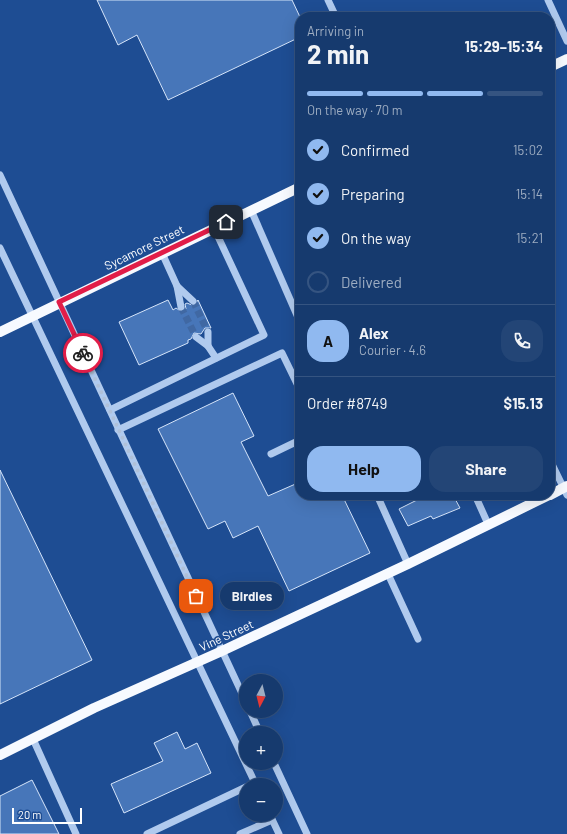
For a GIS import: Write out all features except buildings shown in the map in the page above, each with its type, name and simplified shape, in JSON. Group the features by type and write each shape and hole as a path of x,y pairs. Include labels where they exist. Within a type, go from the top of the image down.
{"main road":[{"path":"555,65 567,59"},
{"name":"Sycamore Street","path":"0,332 59,302 295,189"},
{"name":"Vine Street","path":"555,493 566,490"},
{"name":"Vine Street","path":"0,755 94,708 222,652 388,574 539,500"}],"street":[{"path":"328,0 334,12"},
{"path":"548,0 554,12"},
{"path":"555,15 567,41"},
{"path":"0,175 239,687"},
{"path":"251,210 295,311"},
{"path":"110,410 264,334 214,228"},
{"path":"0,248 251,778"},
{"path":"162,253 178,286 181,308"},
{"path":"178,286 193,301"},
{"path":"208,332 208,346"},
{"path":"196,337 208,346 216,358"},
{"path":"118,430 282,353 295,380"},
{"path":"271,454 295,442"},
{"path":"555,469 566,490"},
{"path":"379,500 408,564"},
{"path":"477,500 488,524"},
{"path":"388,574 418,639"},
{"path":"33,739 76,834"},
{"path":"277,770 307,834"},
{"path":"147,834 239,790"},
{"path":"240,834 262,822"},
{"path":"273,822 279,834"}],"tunnel":[{"path":"193,301 208,332"},
{"path":"181,307 196,337"}],"way so far":[{"path":"83,353 196,596"}],"place":[{"name":"Birdies","path":"196,596"}],"route":[{"path":"83,353 59,302 226,222"}]}
